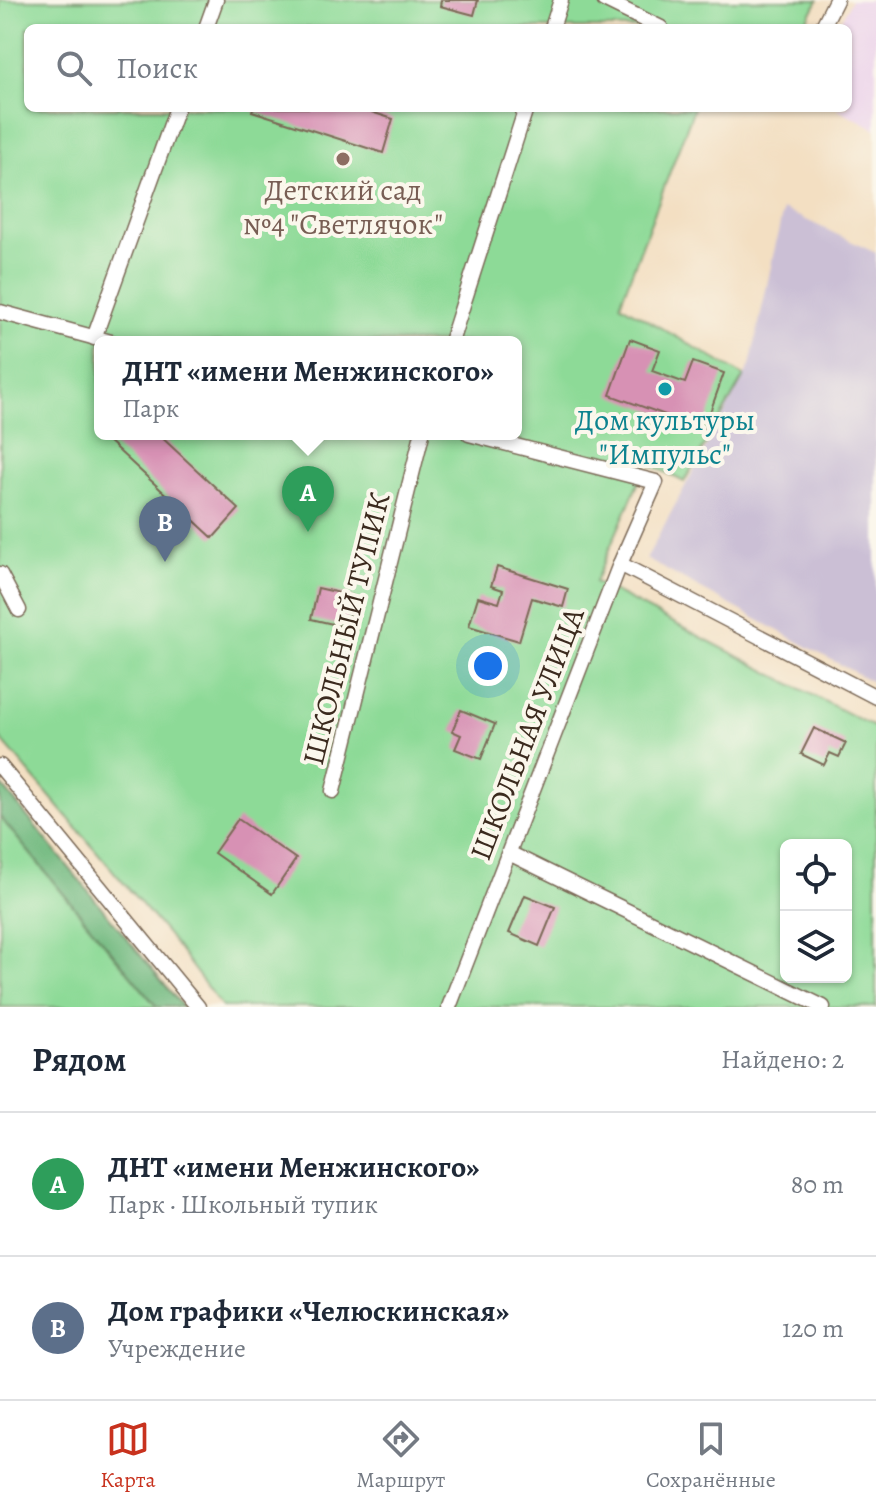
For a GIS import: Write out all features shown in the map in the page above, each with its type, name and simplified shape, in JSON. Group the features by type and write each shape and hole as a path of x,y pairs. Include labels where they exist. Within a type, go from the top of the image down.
{"street":[{"path":"207,24 216,0"},
{"path":"553,24 561,0"},
{"path":"604,0 653,24"},
{"path":"824,24 836,0"},
{"path":"95,336 176,112"},
{"path":"453,336 525,112"},
{"path":"2,316 94,338"},
{"name":"ШКОЛЬНЫЙ ТУПИК","path":"333,791 421,440"},
{"name":"ШКОЛЬНАЯ УЛИЦА","path":"449,1007 620,564 656,482 492,440"},
{"path":"620,564 876,697"},
{"path":"0,574 19,610"},
{"path":"0,766 198,1007"},
{"path":"509,853 823,1007"}],"shaded area":[{"path":"851,0 876,0 876,129 844,112 852,112 852,24 840,24"},
{"path":"783,209 876,253 876,684 646,559 750,366"}],"green space":[{"path":"0,0 818,0 805,24 24,24 24,112 692,112 620,304 744,376 684,482 647,463 595,582 876,728 876,1007 222,1007 167,934 0,738"},
{"path":"0,783 183,1007 157,1007 0,817"},
{"path":"0,817 157,1007 0,1007"}],"building":[{"path":"441,0 478,0 474,15 440,6"},
{"path":"255,112 371,112 393,119 383,153"},
{"name":"Дом культуры \"Импульс\"","path":"630,339 660,350 652,371 685,383 693,362 724,373 704,429 610,395"},
{"path":"107,440 164,440 239,509 213,538"},
{"path":"497,567 568,589 563,607 532,598 519,641 469,626 478,597 499,603 503,590 491,586"},
{"path":"318,588 353,596 346,627 311,619"},
{"path":"461,710 495,724 481,759 455,749 461,735 452,731"},
{"path":"814,728 846,743 839,757 830,753 824,765 801,754"},
{"path":"238,819 296,859 272,894 214,853"},
{"path":"525,895 555,907 539,946 509,933"}],"place":[{"name":"Детский сад №4 \"Светлячок\"","path":"343,159"},
{"name":"Дом культуры \"Импульс\"","path":"665,389"},
{"name":"ДНТ «имени Менжинского»","path":"308,532"},
{"name":"Дом графики «Челюскинская»","path":"165,562"}]}
